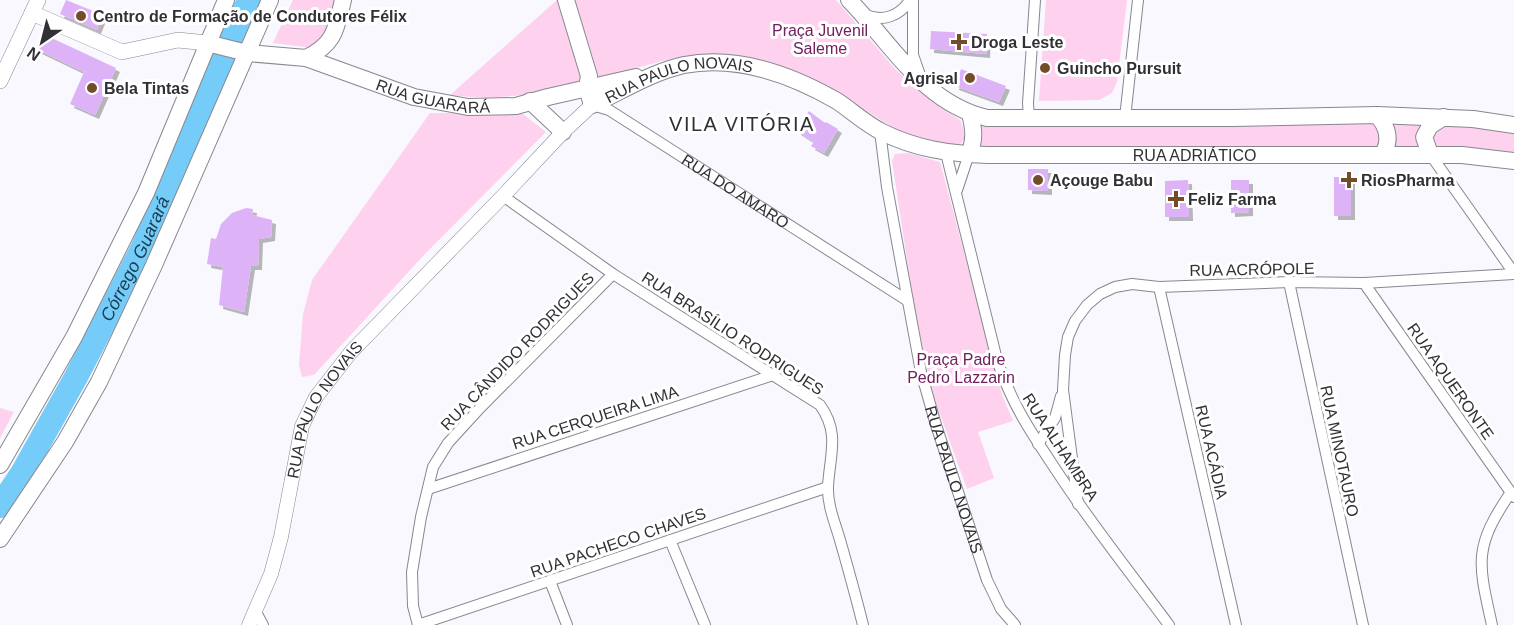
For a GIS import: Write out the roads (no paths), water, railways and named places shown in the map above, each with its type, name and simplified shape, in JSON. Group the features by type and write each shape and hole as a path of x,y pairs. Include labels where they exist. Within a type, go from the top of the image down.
{"main road":[{"path":"0,539 90,401 154,266 227,48 226,0"},
{"path":"0,465 74,337 146,194 227,48 270,0"},
{"path":"306,58 317,53 329,42 336,29 343,0"},
{"path":"566,0 589,76 586,88 592,105"},
{"path":"855,6 903,64 939,96 970,114 987,118 1377,115 1473,119 1514,125"},
{"path":"0,81 35,7 122,52 178,40 227,48"},
{"name":"RUA GUARARÁ","path":"227,48 306,58 414,97 482,108 516,106 660,72"},
{"name":"RUA PAULO NOVAIS","path":"592,105 660,72 685,65 709,63 756,67 819,92 880,131"},
{"path":"530,101 562,132"},
{"path":"969,154 974,133 970,114"},
{"path":"1377,115 1384,123 1387,133 1387,147 1383,154"},
{"path":"1430,154 1424,136 1430,126 1444,117"},
{"name":"RUA ADRIÁTICO","path":"880,131 926,149 946,153 1462,154 1514,161"}],"street":[{"path":"855,6 871,17 882,18 902,11 911,0"},
{"path":"911,0 913,55 924,83"},
{"path":"1029,119 1035,0"},
{"path":"1125,118 1138,0"},
{"name":"RUA PAULO NOVAIS","path":"252,619 271,574 281,537 302,426 316,397 351,352 562,132 592,105"},
{"name":"RUA DO AMARO","path":"592,105 609,110 908,301"},
{"name":"RUA PAULO NOVAIS","path":"880,131 887,187 921,372 987,580 1002,609 1015,625"},
{"name":"RUA ALHAMBRA","path":"946,153 997,360 1007,390 1038,444 1078,504 1169,625"},
{"path":"957,194 969,154"},
{"path":"1430,154 1514,273"},
{"name":"RUA BRASÍLIO RODRIGUES","path":"503,196 613,274 820,405 828,416 833,431 828,488 831,509 863,625"},
{"name":"RUA ACRÓPOLE","path":"1038,444 1048,432 1055,418 1063,390 1068,337 1075,321 1100,294 1115,287 1132,284 1159,287 1289,282 1364,283 1514,273"},
{"name":"RUA CÂNDIDO RODRIGUES","path":"418,625 413,606 412,572 433,467 448,443 480,408 613,274"},
{"name":"RUA MINOTAURO","path":"1289,282 1363,625"},
{"name":"RUA AQUERONTE","path":"1364,283 1512,494"},
{"name":"RUA ACÁDIA","path":"1159,287 1236,625"},
{"name":"RUA CERQUEIRA LIMA","path":"428,489 773,375"},
{"name":"RUA ACRÓPOLE","path":"1063,390 1078,504"},
{"name":"RUA PACHECO CHAVES","path":"418,625 828,488"},
{"path":"1492,625 1480,568 1481,550 1495,516 1512,494"},
{"path":"670,540 705,625"},
{"path":"549,581 567,625"},
{"path":"252,619 263,625"}],"waterway":[{"name":"Córrego Guarará","path":"0,506 21,475 76,377 142,249 249,0"}],"place":[{"name":"Centro de Formação de Condutores Félix","path":"81,16"},
{"name":"Droga Leste","path":"959,42"},
{"name":"Guincho Pursuit","path":"1045,68"},
{"name":"Agrisal","path":"970,78"},
{"name":"Bela Tintas","path":"92,88"},
{"name":"Açouge Babu","path":"1038,180"},
{"name":"RiosPharma","path":"1349,180"},
{"name":"Feliz Farma","path":"1176,199"}],"district":[{"name":"VILA VITÓRIA","path":"742,124"}],"park label":[{"name":"Praça Juvenil Saleme","path":"820,39"},
{"name":"Praça Padre Pedro Lazzarin","path":"961,368"}]}
